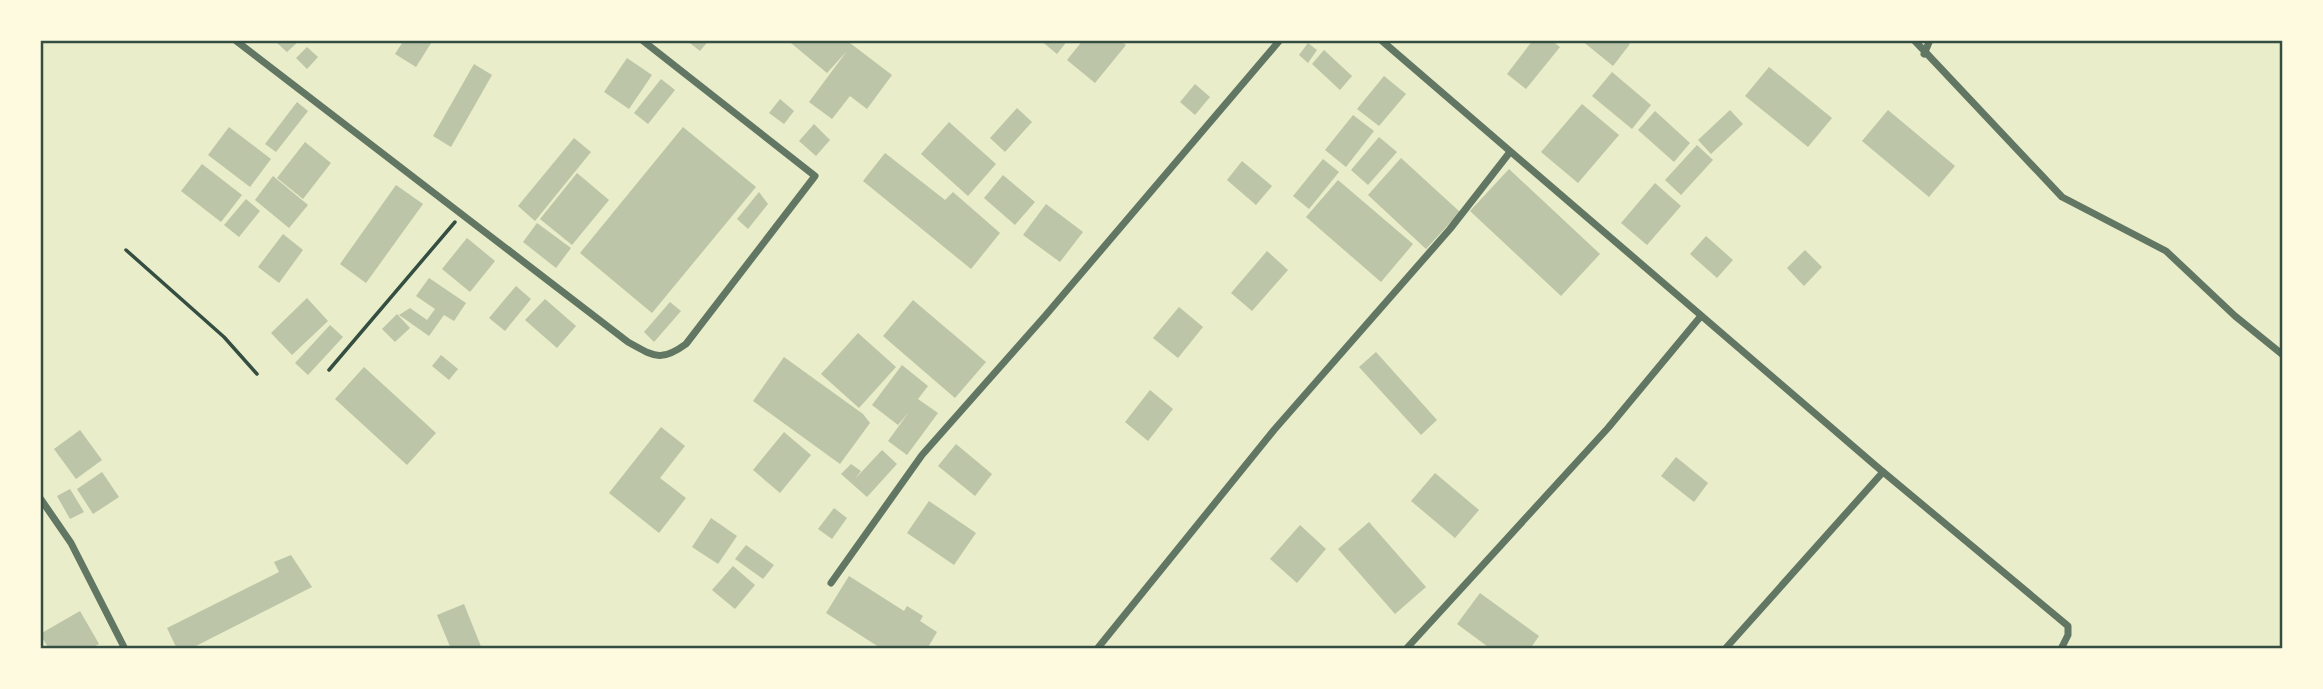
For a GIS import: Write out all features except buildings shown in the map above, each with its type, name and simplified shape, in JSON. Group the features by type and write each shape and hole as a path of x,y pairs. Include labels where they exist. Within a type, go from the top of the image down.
{"street":[{"path":"235,40 628,342 653,356 663,357 686,344 815,176 642,40"},
{"path":"831,583 922,455 1045,316 1280,40"},
{"path":"1381,40 1883,472 2068,626 2068,635 2062,649"},
{"path":"1914,40 1924,54 2062,197 2166,251 2235,316 2283,355"},
{"path":"1924,54 1930,40"},
{"path":"1097,649 1274,430 1450,229 1510,152"},
{"path":"1406,649 1608,428 1701,316"},
{"path":"1725,649 1883,472"},
{"path":"40,498 44,510 71,543 125,649"}],"path":[{"path":"329,370 461,215"},
{"path":"126,250 224,337 257,374"}]}
